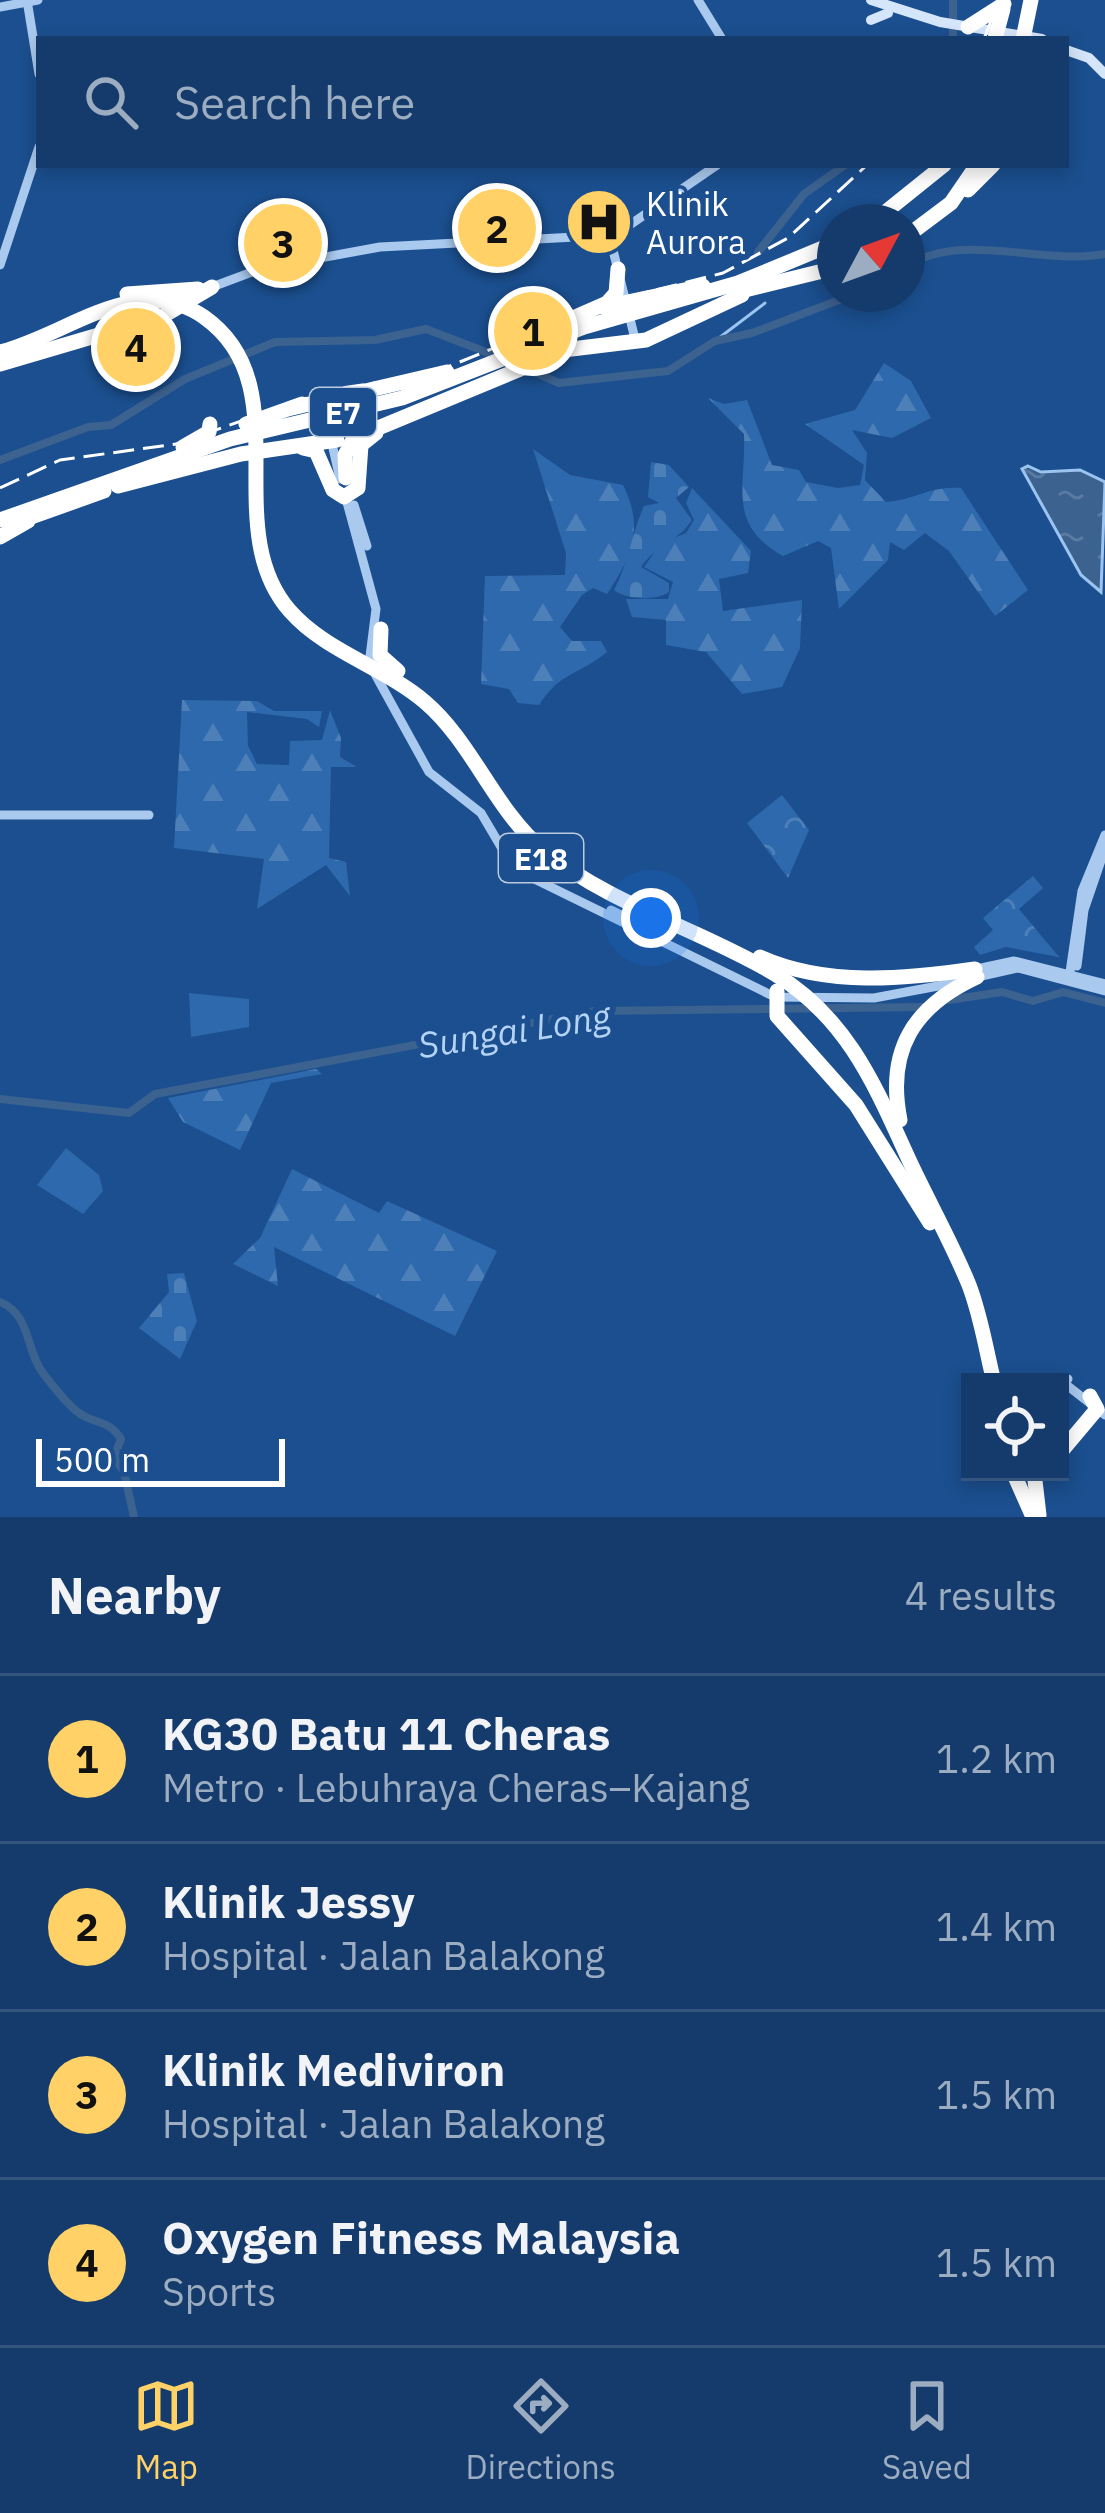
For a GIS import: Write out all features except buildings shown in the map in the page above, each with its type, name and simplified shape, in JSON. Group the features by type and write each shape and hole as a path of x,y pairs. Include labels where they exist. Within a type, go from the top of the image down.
{"highway":[{"path":"990,33 1031,0"},
{"path":"990,33 1011,1"},
{"path":"990,33 1011,1"},
{"path":"895,204 940,168"},
{"path":"951,203 975,168"},
{"path":"925,222 990,168"},
{"path":"584,314 661,303 771,270 817,251"},
{"path":"619,263 639,289 661,303"},
{"path":"528,352 611,300 619,263"},
{"name":"E7","path":"0,516 161,460 402,398 625,310 817,272"},
{"path":"1,357 127,294 211,286"},
{"path":"1,357 168,314 211,286"},
{"path":"528,352 566,342 617,344 660,334 761,286"},
{"path":"127,294 155,298 157,312 143,322"},
{"path":"617,344 720,305"},
{"name":"E18","path":"1,357 130,309 158,308 190,317 211,331 230,352 243,380 252,461 250,530 262,580 288,619 405,690 444,721 525,832 574,872 751,960 800,991 828,1019 870,1083 949,1248 987,1373"},
{"name":"E7","path":"566,342 625,310"},
{"path":"189,452 292,408 494,365"},
{"path":"270,450 310,448 322,458 336,494 352,494 360,482 361,445 494,365"},
{"name":"E7","path":"0,534 35,516 224,451 403,405 494,365"},
{"path":"292,408 360,392"},
{"path":"345,486 345,455 354,438 398,420"},
{"path":"161,460 208,432 210,424"},
{"path":"118,486 333,438"},
{"path":"308,444 328,452 345,486"},
{"path":"381,629 383,660 426,692 458,725 525,832"},
{"name":"E18","path":"405,690 439,725 496,809 543,860 731,958 828,1019"},
{"path":"696,932 800,970 902,980 976,973"},
{"path":"949,1248 896,1101 898,1052 916,1018 976,973"},
{"path":"776,1003 856,1105 949,1248"},
{"path":"1069,1440 1096,1408"},
{"path":"1020,1481 1038,1516"},
{"path":"1035,1481 1038,1516"}],"main road":[{"path":"860,0 887,14 990,33"},
{"path":"871,0 990,33"},
{"path":"871,20 887,14"},
{"path":"1069,48 1105,64"},
{"path":"1069,48 1089,58 1105,74"}],"street":[{"path":"698,0 720,36"},
{"path":"0,7 27,3 36,56"},
{"path":"0,250 36,147"},
{"path":"0,265 36,156"},
{"path":"299,259 382,246 617,232 713,168"},
{"path":"211,286 299,259 394,242 617,232"},
{"path":"617,232 625,310 638,338"},
{"path":"593,236 619,263"},
{"path":"430,256 442,244"},
{"path":"325,401 376,609 370,656 375,674 368,684 382,688 429,772 482,813 514,868 776,1003 874,998 1010,967 1074,974"},
{"path":"345,486 369,555 381,629 376,652 382,674 432,766 486,810 519,865 776,1003"},
{"path":"0,813 149,815 0,813"},
{"path":"1074,974 1082,891 1105,835"},
{"path":"1074,974 1084,910 1105,849"},
{"path":"976,973 1005,960 1074,974 1105,988"},
{"path":"1053,970 1074,974"}],"green space":[{"path":"884,363 911,381 931,418 892,438 852,430 867,453 865,480 886,502 961,488 1028,590 995,616 949,551 925,533 904,550 890,542 888,560 839,609 831,548 818,541 783,556 765,544 747,518 742,489 744,434 708,398 724,404 747,400 772,465 799,470 806,482 838,488 860,485 864,465 805,424 855,410"},
{"path":"533,449 570,475 623,485 634,528 629,553 607,594 593,588 582,595 560,627 572,641 601,641 607,652 563,679 539,705 518,703 509,689 481,684 485,576 565,575 566,553"},
{"path":"651,462 669,465 689,487 676,498 692,520 641,567 669,583 669,592 633,597 614,590 644,506 659,503 648,497"},
{"path":"692,488 751,551 748,573 719,579 723,611 802,600 800,648 782,687 742,694 706,652 666,645 666,620 632,617 626,599 668,599 673,582 644,567 661,543 686,533 694,520 686,503"},
{"path":"182,700 257,701 274,711 322,711 319,727 307,719 247,712 248,746 257,764 289,765 290,741 322,740 330,710 341,738 340,757 357,767 331,767 329,858 346,862 350,896 326,865 257,909 264,859 174,848"},
{"path":"782,795 809,830 788,878 747,823"},
{"path":"1033,876 1043,888 1019,909 1059,957 1006,947 980,955 974,947 993,930 983,918"},
{"path":"189,993 249,999 249,1027 191,1037"},
{"path":"316,1069 322,1074 271,1083 240,1150 183,1122 168,1098"},
{"path":"66,1148 99,1175 103,1191 83,1214 37,1185"},
{"path":"292,1169 379,1213 387,1201 497,1251 455,1336 274,1247 278,1286 233,1264 260,1238"},
{"path":"184,1273 197,1321 180,1359 139,1328 169,1292 167,1274"}],"water":[{"path":"1028,466 1041,472 1080,470 1105,482 1101,592 1081,575 1022,469"}],"waterway":[{"path":"953,0 953,36"},
{"path":"758,252 804,194 841,168"},
{"path":"925,257 976,250 1105,254"},
{"path":"715,341 765,303"},
{"path":"529,370 559,383 668,371 715,341 752,333 817,308"},
{"path":"0,460 88,427 111,425 185,379 275,342 375,340 426,329 499,357"},
{"name":"Sungai Long","path":"949,1000 1002,992 1033,1001 1063,992 1105,1003"},
{"name":"Sungai Long","path":"0,1099 129,1113 155,1094 595,1011 923,1007"},
{"path":"0,1302 23,1324 38,1364 61,1396 77,1412 108,1426 121,1439 114,1457 124,1472 134,1517"}],"railway":[{"path":"985,36 999,0"},
{"path":"0,488 60,460 176,444 329,390 428,375 604,303 723,273 788,238 864,168"}],"place":[{"name":"Klinik Aurora","path":"599,222"},
{"name":"Klinik Jessy","path":"497,228"},
{"name":"Klinik Mediviron","path":"283,243"},
{"name":"KG30 Batu 11 Cheras","path":"533,331"},
{"name":"Oxygen Fitness Malaysia","path":"136,347"}]}
